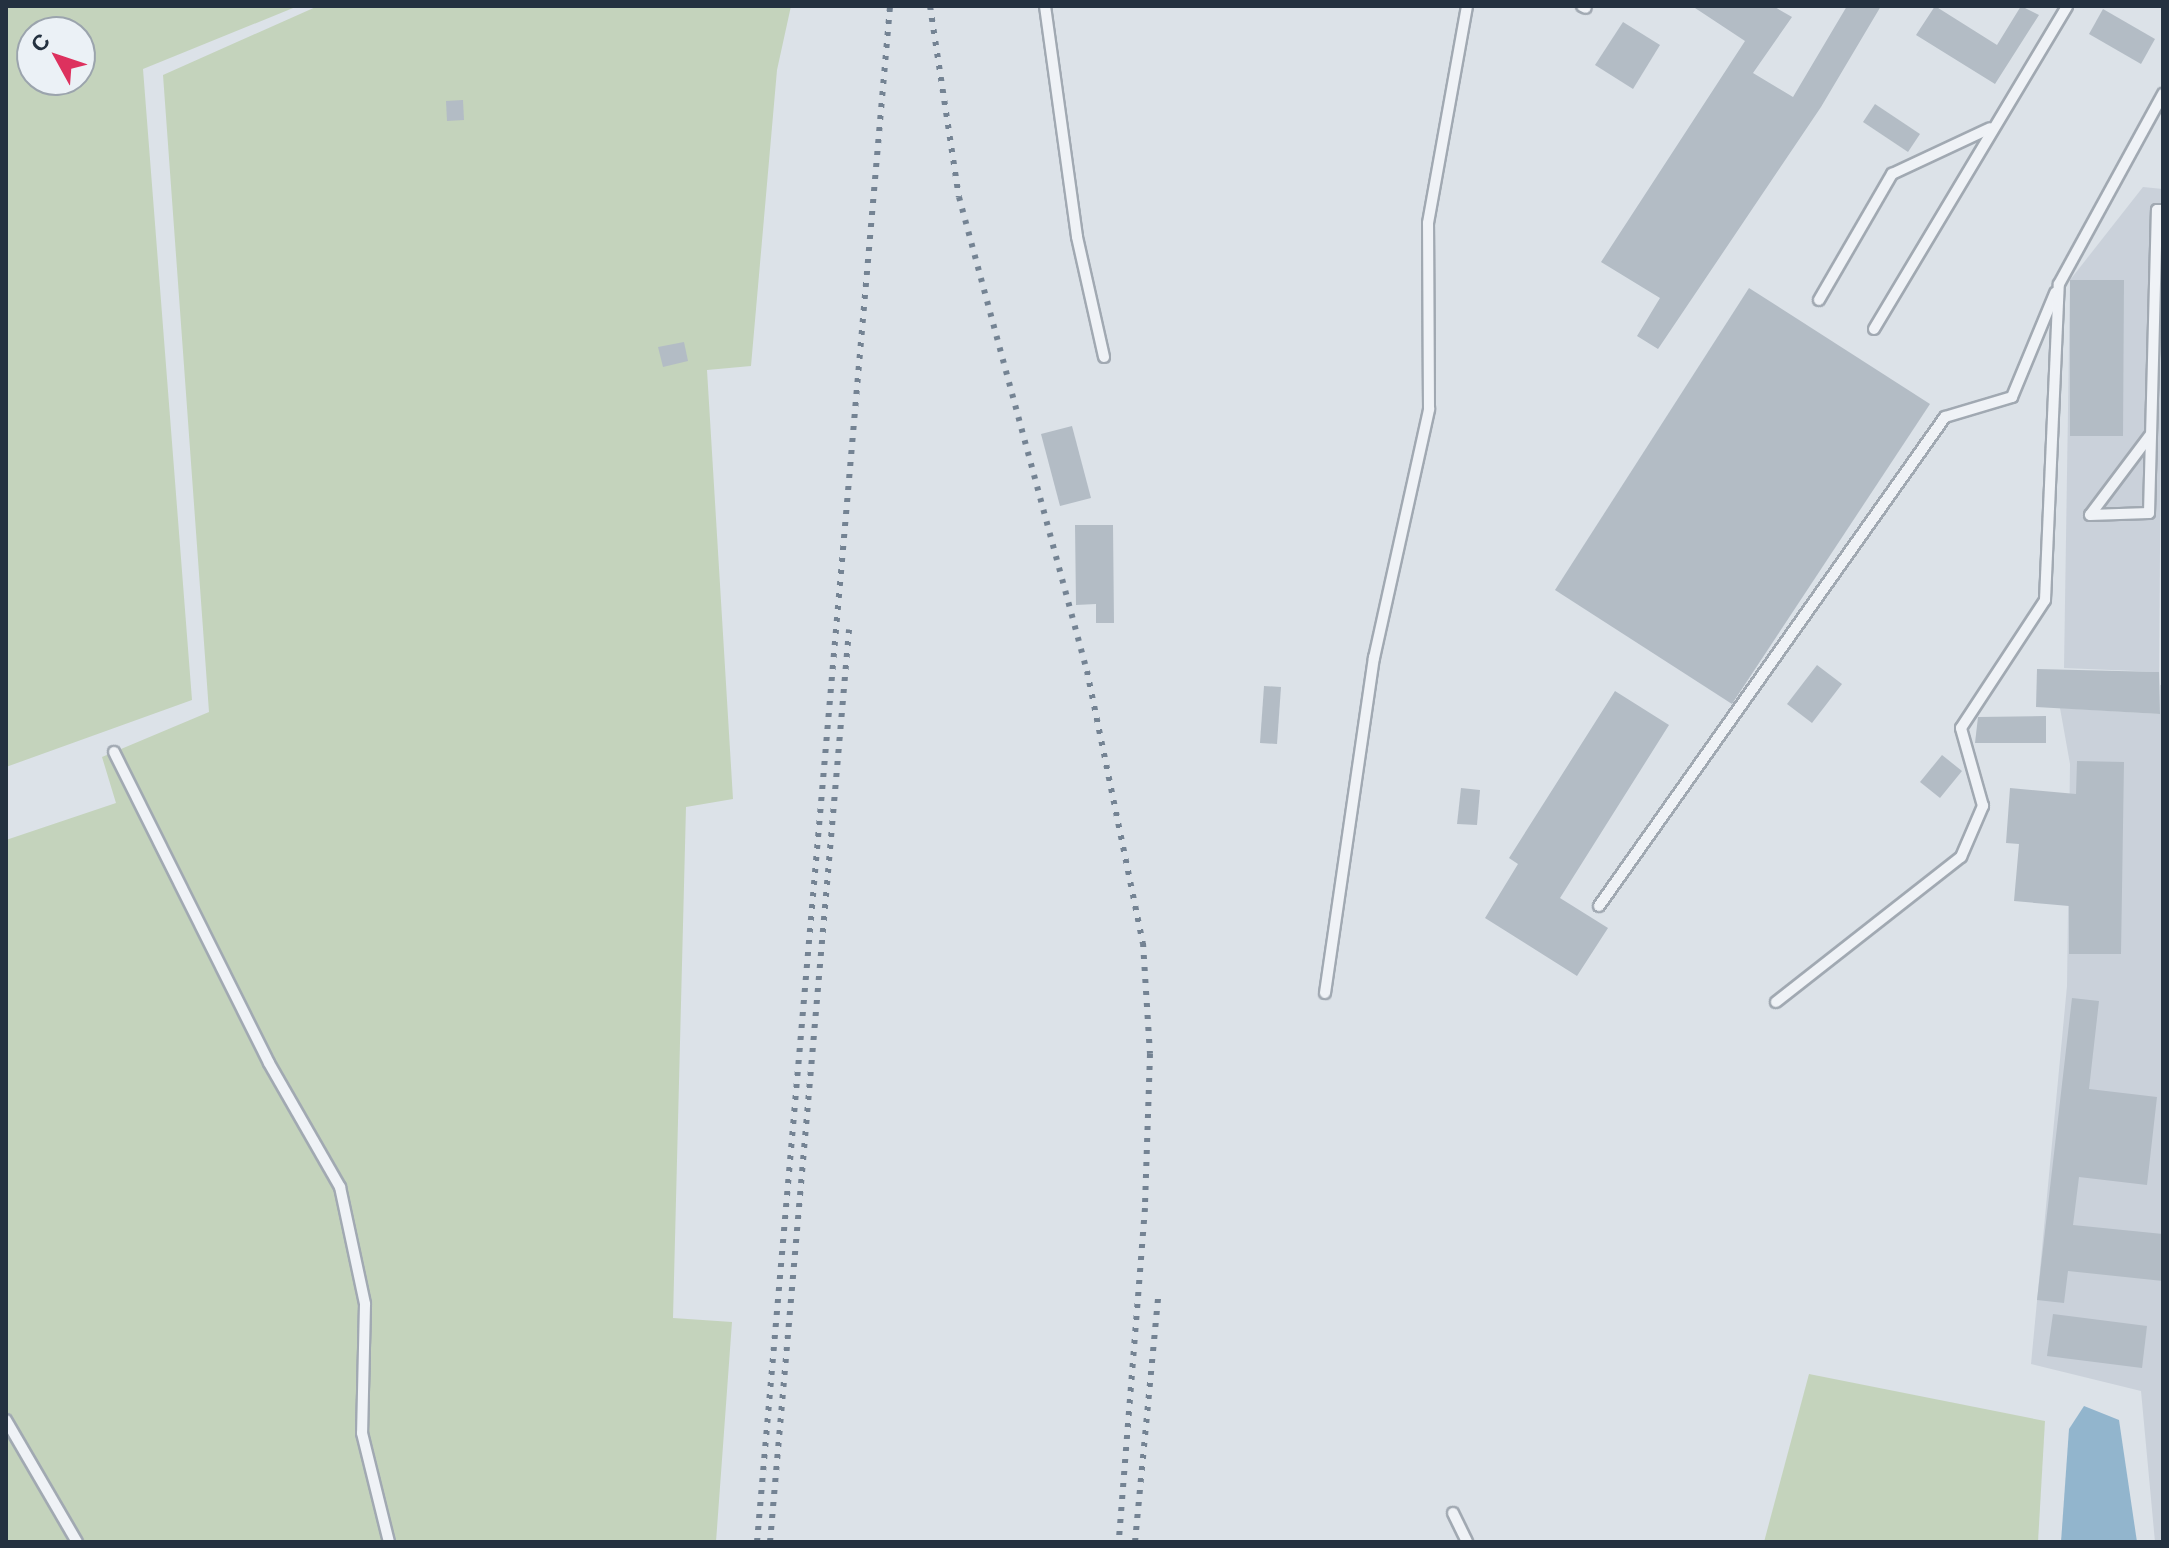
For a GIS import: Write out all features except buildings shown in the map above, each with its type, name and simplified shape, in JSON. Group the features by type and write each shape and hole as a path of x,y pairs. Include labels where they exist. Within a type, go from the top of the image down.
{"lane":[{"path":"1045,6 1067,175 1104,357"},
{"path":"1325,993 1374,658 1429,409 1428,223 1467,6"},
{"path":"1874,329 1990,128 2067,6"},
{"path":"1599,906 1712,753 1945,417 2012,397 2059,284 2163,94"},
{"path":"1819,300 1892,174 1990,128"},
{"path":"2151,434 2090,515 2149,513 2157,210 2163,210"},
{"path":"1776,1002 1961,857 1983,806 1961,728 2045,600 2059,284"},
{"path":"114,752 269,1063 340,1187 365,1304 362,1433 389,1542"},
{"path":"6,1420 77,1542"},
{"path":"1453,1513 1467,1542"}],"shaded area":[{"path":"2143,187 2163,189 2159,672 2064,668 2070,280"},
{"path":"2160,685 2163,685 2163,1542 2155,1542 2141,1391 2031,1364 2067,986 2070,764 2060,708 2160,714"}],"green space":[{"path":"6,6 298,6 143,69 192,700 6,767"},
{"path":"318,6 791,6 777,70 751,366 707,370 733,799 686,807 673,1318 732,1322 716,1542 6,1542 6,840 116,803 102,757 209,712 163,75"},
{"path":"1809,1374 2045,1421 2038,1542 1764,1542"}],"water":[{"path":"2084,1406 2119,1420 2137,1542 2061,1542 2069,1429"}],"railway":[{"path":"757,1542 890,6"},
{"path":"930,6 959,197 1087,671 1143,943 1150,1054 1145,1208 1119,1542"},
{"path":"770,1542 849,629"},
{"path":"1135,1542 1158,1298"}]}
